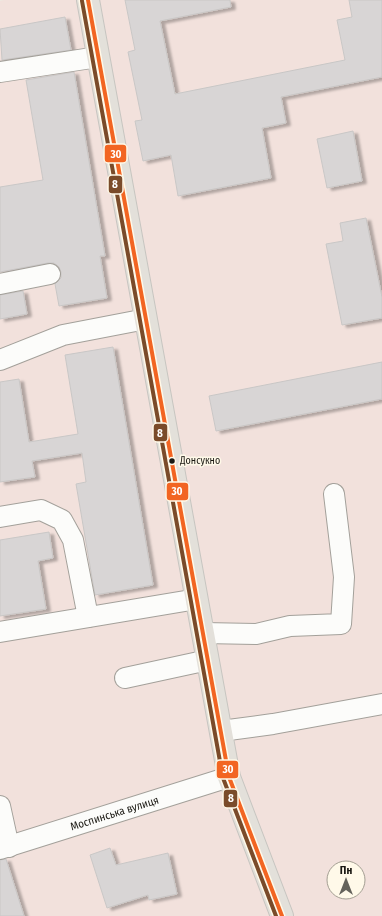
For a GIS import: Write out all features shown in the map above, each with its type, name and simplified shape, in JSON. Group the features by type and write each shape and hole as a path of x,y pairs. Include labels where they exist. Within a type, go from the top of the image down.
{"main road":[{"path":"88,0 230,777 282,916"}],"street":[{"path":"0,72 98,57"},
{"path":"0,284 50,274"},
{"path":"0,360 63,336 146,319"},
{"path":"203,633 256,634 290,626 340,624 344,577 334,494"},
{"path":"0,517 41,510 62,520 73,540 88,617"},
{"path":"0,632 197,599"},
{"path":"125,678 208,660"},
{"path":"221,731 273,724 382,704"},
{"name":"Моспинська вулиця","path":"4,848 230,777"},
{"path":"0,806 4,848"}],"shaded area":[{"path":"79,0 220,779 272,916 0,916 0,1"},
{"path":"97,0 382,0 382,916 292,916 238,775"}],"building":[{"path":"125,0 230,0 231,7 160,21 175,94 345,60 337,20 352,17 349,0 382,0 382,77 281,97 286,123 262,128 271,178 178,196 171,155 143,161 135,121 142,120 128,52 135,50"},
{"path":"65,17 71,50 2,60 0,29"},
{"path":"74,72 105,256 100,256 107,298 59,306 55,284 61,278 61,272 59,267 54,263 0,272 0,187 43,180 26,80"},
{"path":"353,131 362,181 327,188 317,139"},
{"path":"366,218 382,297 382,318 342,325 326,244 343,241 340,223"},
{"path":"23,291 27,314 0,319 0,295"},
{"path":"113,347 153,585 95,595 76,484 86,482 82,453 32,461 35,477 0,482 0,382 19,379 29,442 78,434 65,355"},
{"path":"382,362 382,399 216,431 209,396"},
{"path":"49,532 53,558 38,561 46,609 0,616 0,540"},
{"path":"110,848 116,865 168,853 177,894 149,900 148,895 107,908 90,855"},
{"path":"6,859 24,916 0,916 0,860"}],"transit line":[{"name":"30","path":"88,0 229,777 282,916"},
{"name":"8","path":"82,1 223,778 276,916"}],"place":[{"name":"Донсукно","path":"172,461"}]}
